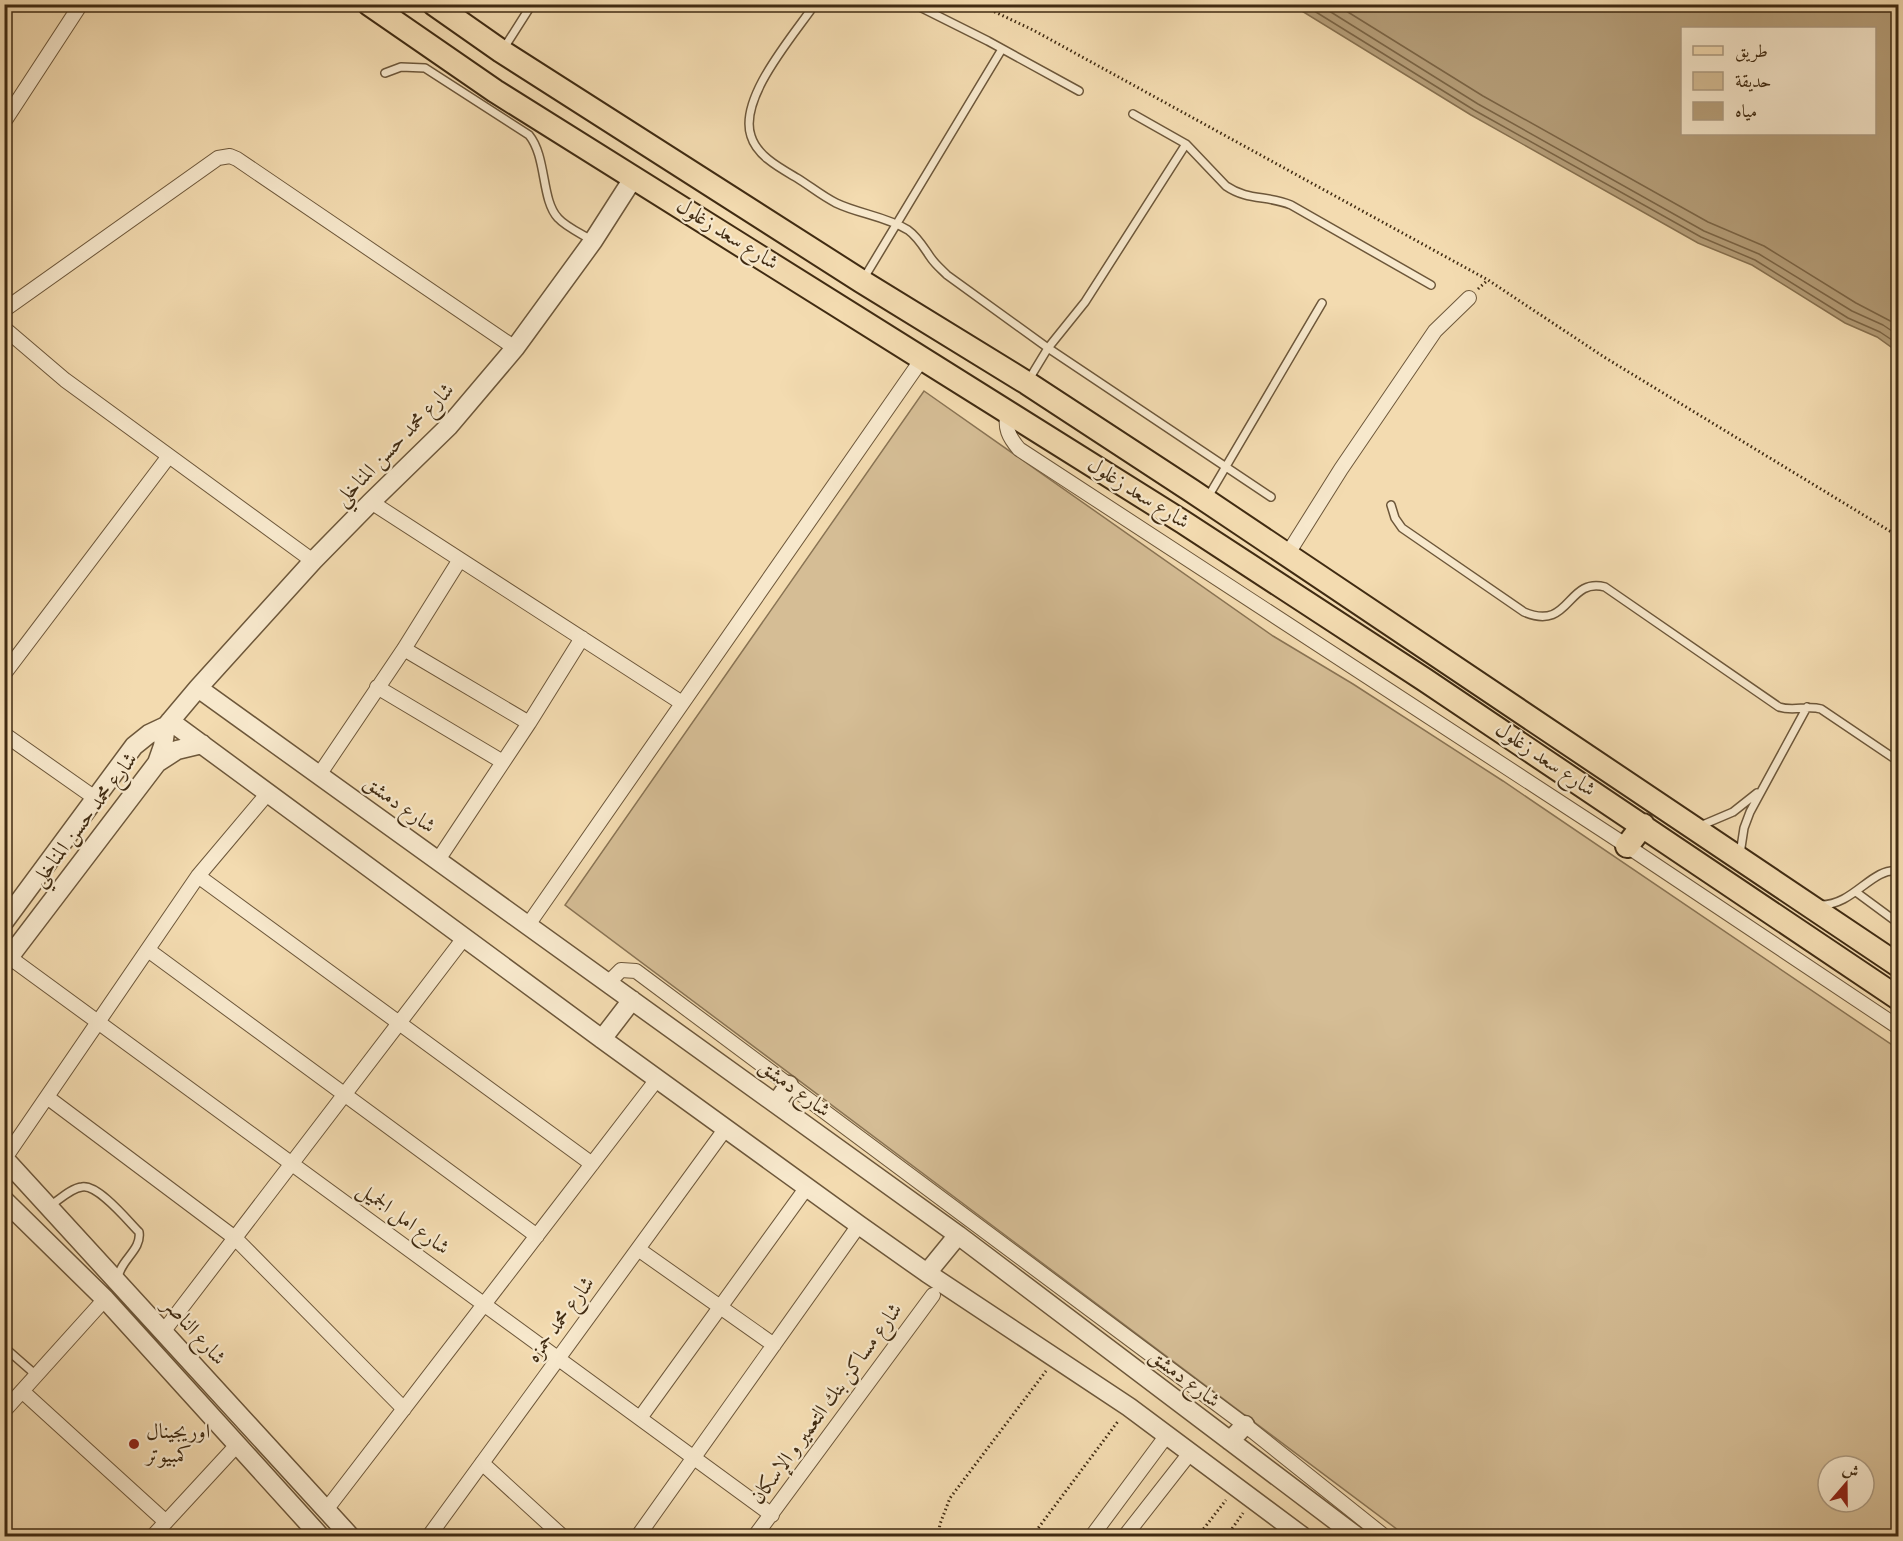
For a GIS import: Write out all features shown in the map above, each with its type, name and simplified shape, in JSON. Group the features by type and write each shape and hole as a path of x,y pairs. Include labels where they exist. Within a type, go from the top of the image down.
{"main road":[{"name":"شارع سعد زغلول","path":"369,4 495,91 1183,522 1425,680 1899,998"},
{"name":"شارع سعد زغلول","path":"434,4 501,51 861,281 1027,383 1899,965"},
{"path":"1425,680 1440,658"},
{"path":"1627,846 1643,825"}],"street":[{"path":"4,123 81,4"},
{"path":"4,310 218,158 230,156 514,348"},
{"name":"شارع محمد حسن المناخلي","path":"4,922 134,746 168,723 313,561 449,426 514,348 593,241 633,177"},
{"path":"1287,555 1341,469 1435,331 1469,298"},
{"path":"7,336 313,561"},
{"path":"528,925 922,359"},
{"path":"1008,412 1006,428 1019,450 1627,846 1899,1027"},
{"path":"4,674 169,456"},
{"path":"370,502 682,703"},
{"path":"319,775 404,649 459,561"},
{"path":"438,860 582,638"},
{"path":"404,649 529,723"},
{"path":"377,687 503,762"},
{"name":"شارع دمشق","path":"198,688 958,1235 1356,1536"},
{"path":"168,723 202,744 602,1040 658,1078 859,1225 1129,1407 1302,1536"},
{"name":"شارع محمد حسن المناخلي","path":"6,963 157,763 168,723"},
{"path":"4,734 95,798"},
{"path":"157,763 177,750 202,744"},
{"path":"5,1158 198,876 268,793"},
{"path":"55,852 77,868"},
{"path":"198,876 592,1164"},
{"path":"163,1332 464,938"},
{"path":"148,950 537,1236"},
{"name":"شارع امل الجميل","path":"6,963 98,1023 772,1515"},
{"path":"608,983 621,969 636,971 1245,1425 1384,1536"},
{"path":"602,1040 632,1000"},
{"path":"326,1510 658,1078"},
{"path":"776,1103 789,1085"},
{"path":"47,1097 235,1238 404,1409"},
{"name":"شارع محمد حمزه","path":"436,1534 482,1463 726,1128"},
{"name":"شارع الناصر","path":"5,1158 350,1536"},
{"path":"640,1419 807,1187"},
{"name":"شارع الناصر","path":"4,1200 105,1299 320,1536"},
{"path":"638,1536 859,1225"},
{"path":"927,1273 958,1235"},
{"path":"638,1249 774,1345"},
{"name":"شارع مساكن بنك التعمير و الإسكان","path":"755,1536 933,1295"},
{"path":"4,1411 105,1299"},
{"path":"22,1391 166,1522"},
{"path":"1230,1441 1245,1425"},
{"path":"1092,1536 1167,1435"},
{"path":"153,1536 237,1445"},
{"path":"1125,1536 1190,1453"},
{"path":"482,1463 562,1536"}],"lane":[{"path":"501,51 532,4"},
{"path":"815,4 762,81 752,101 748,120 751,137 760,152 834,202 854,210 874,214 910,232 932,261 947,275 1048,348 1271,497"},
{"path":"914,4 1079,91"},
{"path":"861,281 1002,49"},
{"path":"385,73 409,66 425,68 529,135 536,146 550,201 558,218 593,241"},
{"path":"1133,114 1186,144 1233,191 1249,197 1273,199 1291,205 1431,285"},
{"path":"1027,383 1048,348 1085,302 1186,144"},
{"path":"1205,500 1227,467 1322,303"},
{"path":"1391,505 1395,518 1402,528 1524,612 1542,617 1551,616 1560,612 1584,588 1605,587 1779,707 1795,710 1807,707 1828,712 1899,761"},
{"path":"1740,860 1744,828 1764,784 1807,707"},
{"path":"1694,827 1733,812 1756,795 1764,784"},
{"path":"1804,902 1814,905 1835,904 1883,872 1899,871"},
{"path":"1856,892 1899,923"},
{"path":"49,1207 78,1187 89,1187 98,1191 139,1232 138,1245 121,1266 118,1283"},
{"path":"4,1347 36,1375"}],"path":[{"path":"978,4 1033,30 1488,280 1604,357 1899,536"},
{"path":"938,1536 950,1498 1056,1357"},
{"path":"1037,1536 1036,1531 1129,1407"},
{"path":"1198,1536 1236,1488"},
{"path":"1227,1536 1253,1500"}],"green space":[{"path":"924,391 1273,636 1353,684 1503,781 1898,1049 1898,1536 1406,1536 565,905"}],"water":[{"path":"1292,5 1898,5 1898,352 1877,337 1845,323 1752,265 1698,243 1471,115"}],"place":[{"name":"اوريجينال كمبيوتر","path":"134,1444"}]}
